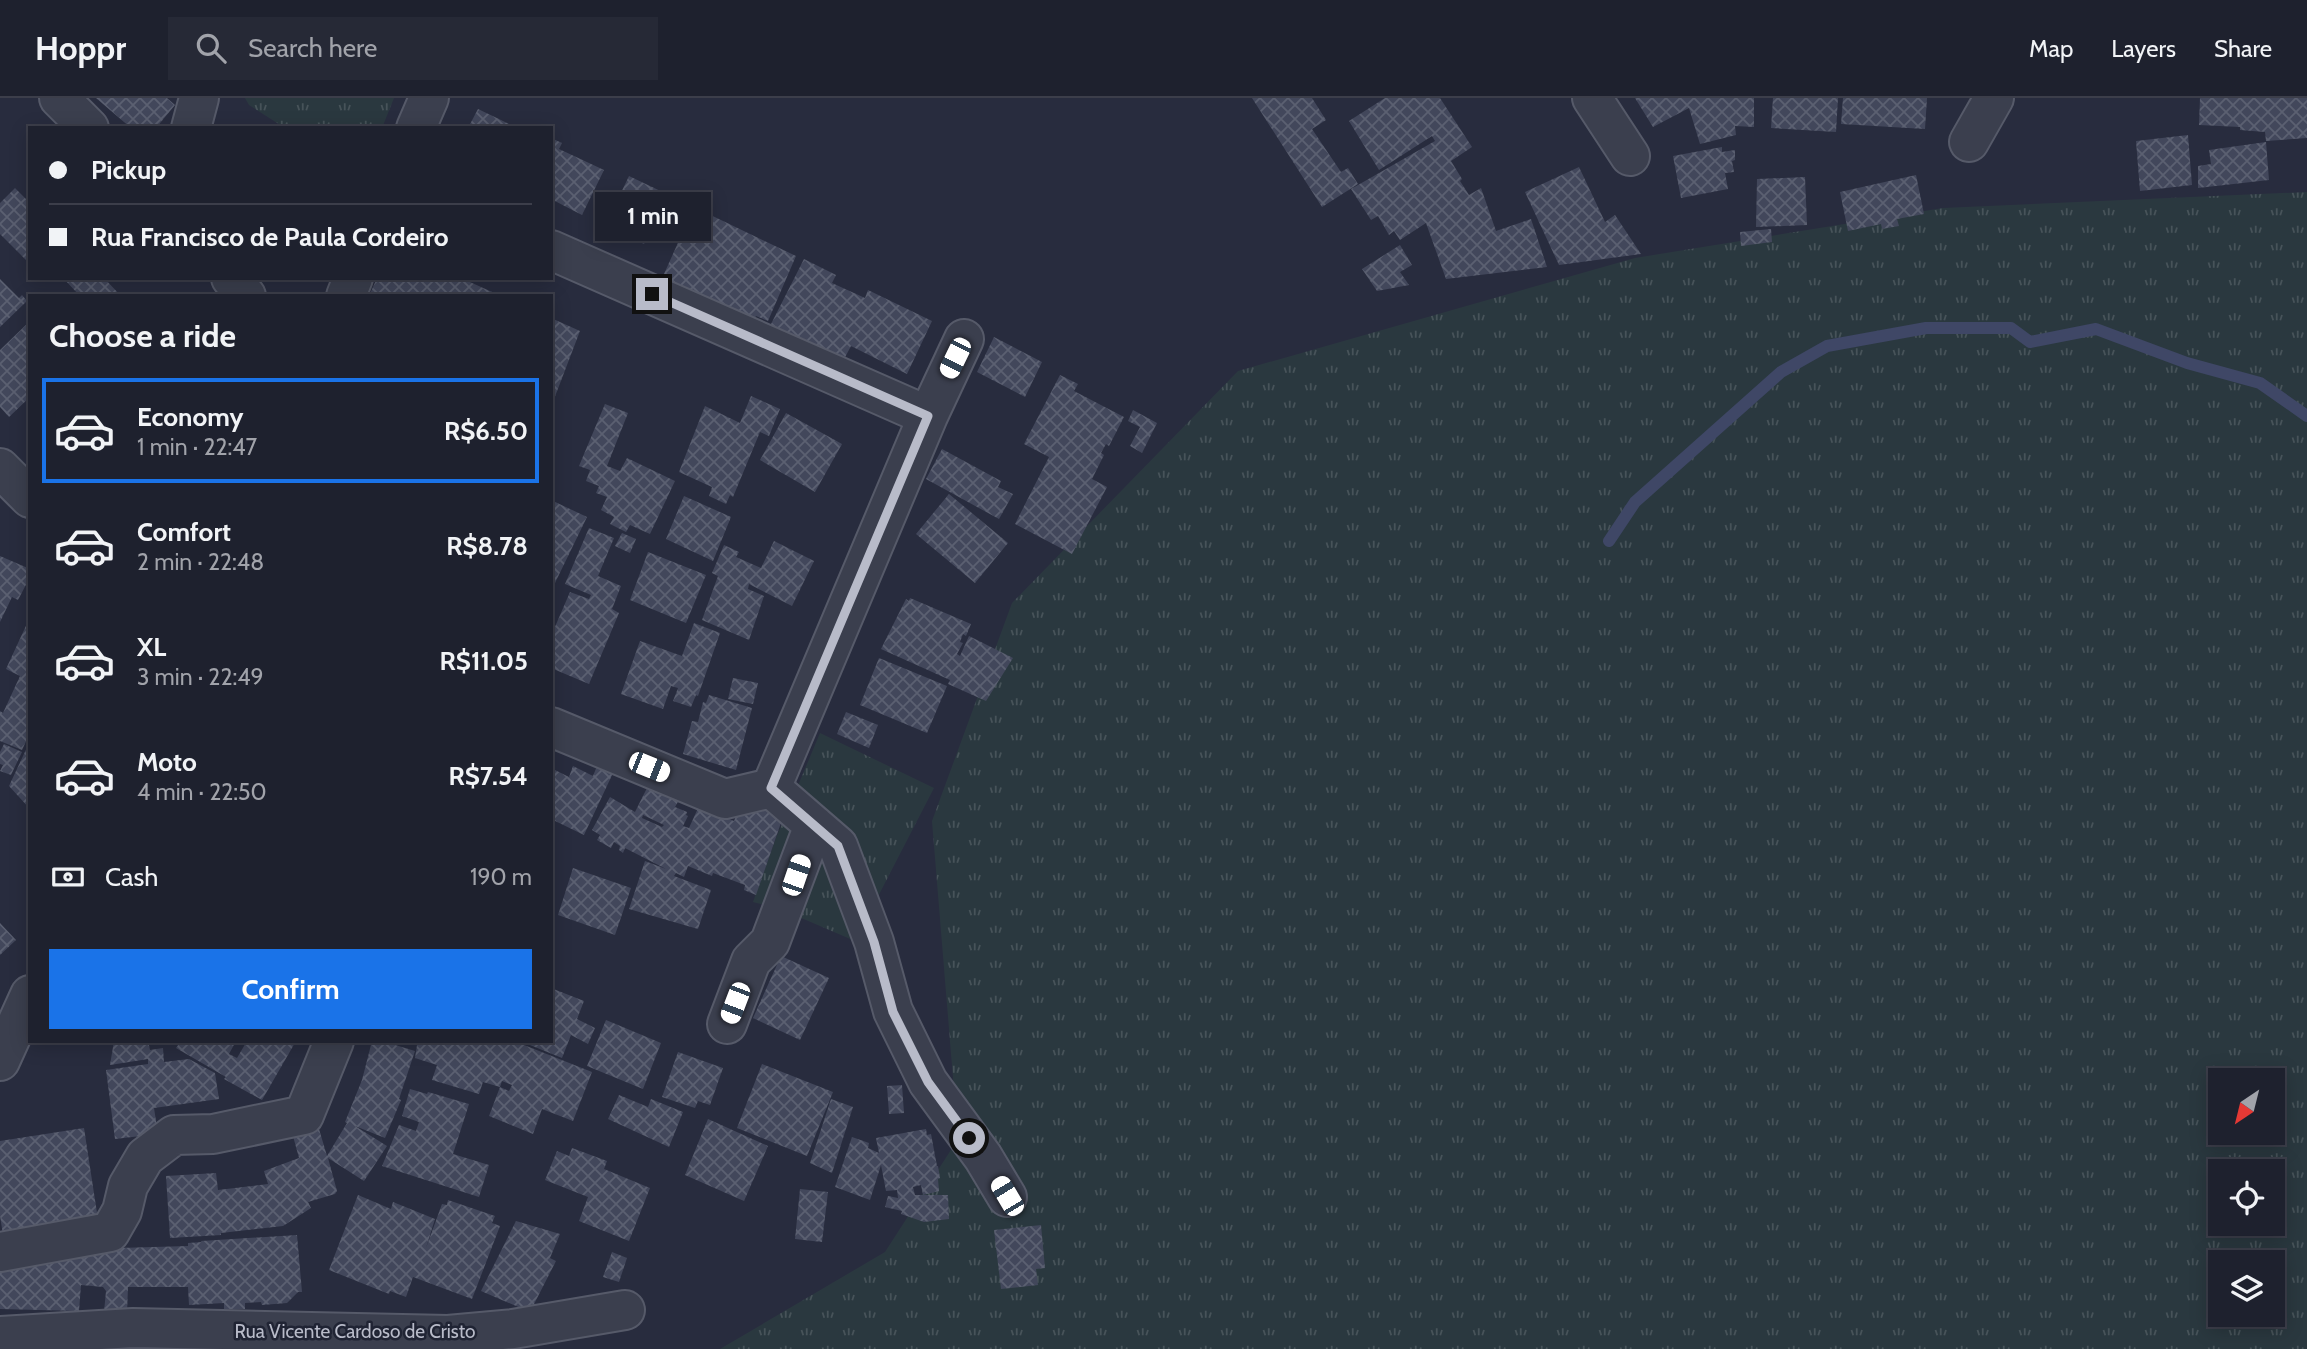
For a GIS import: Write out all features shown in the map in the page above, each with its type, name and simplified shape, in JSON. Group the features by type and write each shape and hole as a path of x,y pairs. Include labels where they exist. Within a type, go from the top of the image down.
{"street":[{"path":"59,98 87,126"},
{"path":"192,126 199,98"},
{"path":"417,126 429,98"},
{"path":"1592,98 1630,156"},
{"path":"1969,142 1994,98"},
{"path":"553,251 928,416"},
{"path":"233,280 244,294"},
{"path":"771,788 928,416 964,339"},
{"path":"0,468 28,496"},
{"path":"553,728 725,799 771,788"},
{"path":"771,788 838,846 874,942 893,1012 928,1082 983,1157 1007,1196"},
{"path":"727,1024 751,961 770,942 814,825"},
{"path":"0,1062 28,999"},
{"path":"0,1252 110,1232 122,1211 128,1186 145,1157 174,1135 213,1134 304,1115 333,1043"},
{"name":"Rua Vicente Cardoso de Cristo","path":"0,1336 134,1328 448,1335 513,1329 625,1310"}],"green space":[{"path":"245,98 394,98 383,126 282,126 249,105"},
{"path":"2307,192 2307,1349 720,1349 885,1252 958,1139 932,821 1012,603 1238,371 1635,258 1943,208"},
{"path":"820,733 934,788 855,941 778,908 753,902 776,838"}],"building":[{"path":"96,98 167,98 175,105 158,126 129,126"},
{"path":"1252,98 1312,98 1326,120 1312,129 1341,172 1348,168 1358,184 1322,207"},
{"path":"1385,98 1440,98 1472,147 1451,161 1462,179 1460,181 1469,195 1481,188 1496,231 1531,219 1547,267 1446,279 1426,223 1400,240 1394,231 1389,235 1378,216 1371,220 1351,189 1435,141 1432,136 1379,170 1349,121"},
{"path":"1635,98 1754,98 1754,127 1735,126 1736,135 1700,144 1689,108 1653,127"},
{"path":"1773,98 1838,98 1836,132 1771,128"},
{"path":"1843,98 1927,98 1925,129 1841,124"},
{"path":"2200,98 2307,98 2307,138 2266,141 2265,132 2240,130 2240,127 2199,125"},
{"path":"478,109 513,126 469,126"},
{"path":"2188,135 2192,185 2140,191 2136,141"},
{"path":"553,139 562,143 559,149 604,170 582,215 553,200"},
{"path":"2266,142 2269,180 2198,188 2198,166 2211,164 2209,150"},
{"path":"1722,147 1722,152 1735,150 1735,160 1732,161 1734,172 1725,173 1728,189 1681,198 1673,156"},
{"path":"1579,167 1605,222 1615,215 1641,254 1559,265 1525,192"},
{"path":"1916,175 1924,214 1897,219 1899,226 1882,229 1881,224 1848,231 1840,192"},
{"path":"629,176 671,196 667,206 664,204 644,244 605,226"},
{"path":"1805,177 1807,225 1756,227 1757,179"},
{"path":"15,188 28,201 28,262 0,234 0,203"},
{"path":"694,207 796,256 768,321 756,316 752,325 666,284 669,277 664,274"},
{"path":"1771,229 1772,242 1741,246 1740,232"},
{"path":"1400,245 1412,265 1400,272 1409,285 1377,291 1362,269"},
{"path":"804,259 836,275 832,283 865,298 868,290 932,321 907,374 851,346 842,363 769,328"},
{"path":"0,279 19,298 22,295 27,301 0,327"},
{"path":"65,280 106,280 119,294 78,294"},
{"path":"376,280 465,280 497,294 370,294"},
{"path":"553,319 580,331 553,402"},
{"path":"28,323 28,399 9,417 0,407 0,350"},
{"path":"994,337 1042,362 1025,397 977,372"},
{"path":"1060,375 1078,384 1074,391 1124,417 1109,446 1106,444 1101,453 1104,455 1092,479 1107,487 1072,554 1015,524 1049,457 1024,444"},
{"path":"751,396 780,409 769,436 760,432 733,497 730,495 726,504 709,496 712,487 679,472 705,406 740,423"},
{"path":"605,404 628,413 607,466 620,471 627,458 675,481 650,534 630,525 626,532 610,524 614,517 601,510 607,497 596,493 599,486 586,481 590,470 579,466"},
{"path":"1133,410 1157,423 1142,453 1130,446 1140,427 1128,421"},
{"path":"786,413 842,444 815,492 760,460"},
{"path":"942,449 1001,481 998,487 1013,494 999,519 926,479"},
{"path":"949,494 1008,543 975,583 916,534"},
{"path":"684,496 731,517 713,561 666,539"},
{"path":"553,501 587,517 553,584"},
{"path":"589,528 614,538 598,576 621,586 612,609 619,613 589,684 553,669 553,631 570,592 589,599 591,595 565,584"},
{"path":"622,533 636,539 630,553 615,546"},
{"path":"774,541 814,561 792,606 749,584 748,589 764,596 749,640 702,620 718,576 712,573 724,545 739,552 736,557 761,568"},
{"path":"648,552 706,575 686,623 630,600"},
{"path":"0,556 28,568 28,581 18,600 12,597 0,622"},
{"path":"910,598 971,624 960,642 963,643 957,654 960,656 969,636 1013,658 986,701 948,684 950,680 881,649 906,599 909,601"},
{"path":"28,621 28,737 22,750 0,741 0,711 3,713 20,676 6,669"},
{"path":"694,623 720,633 698,696 696,695 691,707 673,701 678,688 671,686 663,709 621,694 640,641 682,656"},
{"path":"879,658 947,686 927,733 860,705"},
{"path":"733,678 758,683 753,704 728,699"},
{"path":"709,695 752,708 736,770 683,754 692,721 698,722 703,702 706,703"},
{"path":"846,712 878,725 869,748 837,734"},
{"path":"4,744 22,752 11,775 0,771 3,765 0,764 0,752"},
{"path":"28,745 28,807 9,786"},
{"path":"573,766 593,776 597,766 613,773 584,835 553,820 553,774 555,770 569,777"},
{"path":"648,786 679,800 675,807 687,812 683,826 689,828 699,806 734,821 742,802 783,817 756,895 744,890 745,885 688,866 684,877 676,873 674,876 711,890 698,929 629,909 645,861 666,869 625,848 623,853 619,850 620,846 614,842 611,848 597,840 600,835 592,830 610,797 635,812","holes":["643,815 664,825 662,827 642,818"]},
{"path":"573,868 631,888 615,935 558,915"},
{"path":"0,923 16,940 0,955"},
{"path":"781,956 829,978 800,1040 753,1018"},
{"path":"553,989 584,1001 577,1019 595,1028 588,1044 571,1035 562,1058 525,1043 553,1043"},
{"path":"606,1020 661,1043 643,1089 587,1066"},
{"path":"114,1043 148,1043 150,1050 163,1048 164,1062 189,1059 215,1073 219,1099 154,1108 158,1134 115,1139 106,1070 148,1064 148,1059 110,1065"},
{"path":"180,1043 235,1043 229,1054 237,1058 246,1043 295,1043 262,1100 176,1048"},
{"path":"371,1043 389,1043 415,1051 399,1099 401,1100 385,1138 355,1126 387,1146 364,1181 328,1158 337,1191 308,1202 311,1208 283,1226 221,1235 170,1238 166,1176 216,1173 218,1190 268,1184 264,1171 299,1158 293,1136 319,1129 327,1156 347,1123 345,1122 362,1080"},
{"path":"411,1043 519,1043 592,1072 573,1121 542,1109 533,1134 489,1116 500,1087 483,1082 479,1094 432,1080 437,1065 415,1058 417,1045","holes":["502,1081 512,1085 509,1091 500,1087"]},
{"path":"678,1052 723,1068 710,1105 698,1101 695,1108 662,1097"},
{"path":"762,1064 833,1092 807,1156 737,1128"},
{"path":"902,1085 904,1113 889,1114 887,1086"},
{"path":"410,1089 469,1104 453,1154 489,1165 479,1197 382,1166 399,1125 416,1131 419,1122 402,1116"},
{"path":"619,1095 648,1107 651,1099 683,1112 669,1147 608,1119"},
{"path":"831,1099 853,1107 832,1173 810,1163"},
{"path":"708,1119 768,1146 744,1201 685,1175"},
{"path":"84,1128 99,1226 4,1241 0,1216 0,1141"},
{"path":"926,1129 927,1135 931,1134 940,1178 939,1191 923,1195 948,1195 949,1219 924,1222 901,1214 902,1211 885,1207 888,1196 898,1198 897,1190 886,1191 881,1165 870,1200 835,1187 852,1137 869,1143 868,1148 879,1153 876,1138","holes":["921,1185 923,1195 915,1195 913,1187"]},
{"path":"572,1148 607,1161 604,1169 650,1188 629,1241 579,1221 588,1197 545,1180 557,1151 569,1156"},
{"path":"800,1189 828,1192 822,1242 795,1239"},
{"path":"358,1195 391,1209 393,1202 435,1219 426,1248 442,1204 447,1205 448,1200 495,1216 492,1223 500,1226 472,1299 413,1277 406,1297 390,1291 389,1294 329,1270"},
{"path":"516,1221 560,1234 550,1258 556,1261 530,1312 481,1291"},
{"path":"1041,1225 1045,1268 1036,1269 1038,1285 1001,1289 994,1230"},
{"path":"297,1235 302,1292 298,1292 287,1303 245,1303 245,1309 224,1309 224,1303 189,1305 188,1287 128,1287 127,1313 104,1312 106,1291 103,1287 81,1285 79,1311 0,1309 0,1262 83,1249 188,1246 188,1243 201,1241"},
{"path":"612,1252 627,1258 619,1282 603,1277"}],"waterway":[{"path":"1609,541 1635,502 1781,372 1827,346 1926,328 2011,328 2030,342 2096,329 2187,363 2260,383 2307,416"}],"route":[{"path":"652,294 928,416 771,788 838,846 874,942 893,1012 928,1082 969,1138"}]}
